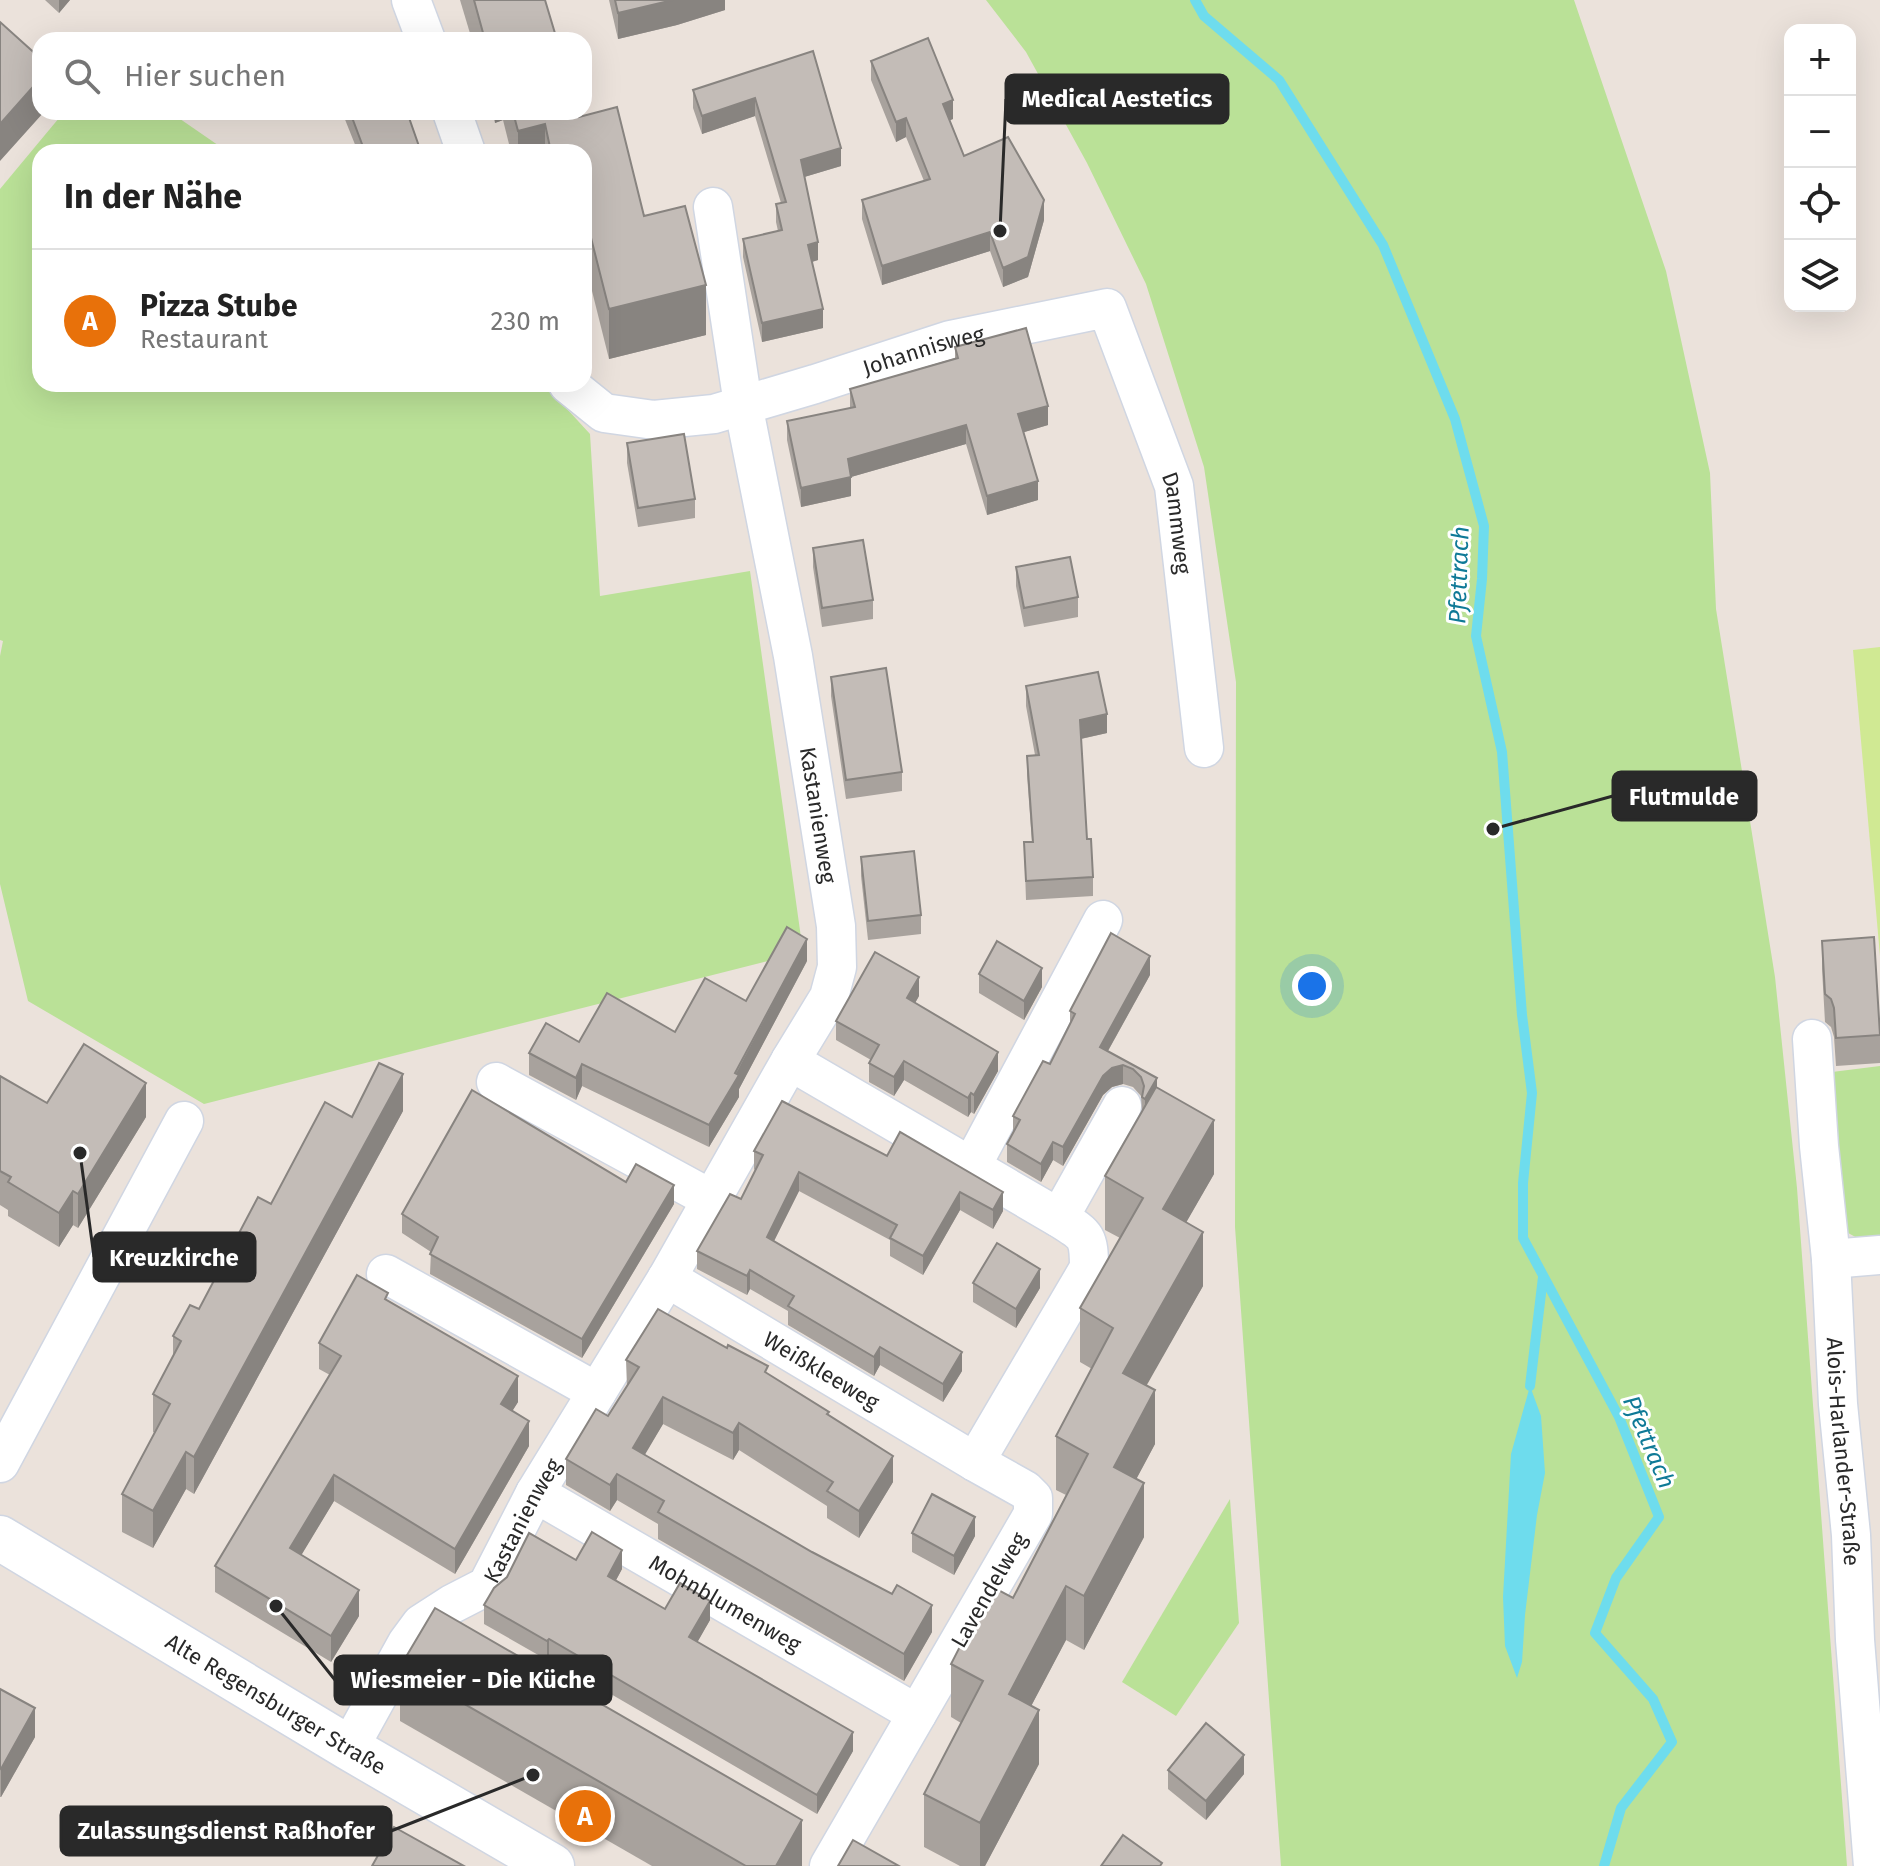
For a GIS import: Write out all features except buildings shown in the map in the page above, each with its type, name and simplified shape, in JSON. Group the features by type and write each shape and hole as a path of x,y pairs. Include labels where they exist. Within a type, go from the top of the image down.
{"street":[{"path":"411,0 423,32"},
{"path":"455,120 463,144"},
{"path":"713,207 743,404"},
{"name":"Johannisweg","path":"578,392 604,413 654,420 714,414 950,340 1107,308"},
{"name":"Dammweg","path":"1107,308 1174,486 1204,748"},
{"name":"Kastanienweg","path":"349,1748 407,1643 421,1624 487,1586 535,1493 667,1278 829,997 837,967 836,926 793,656 743,404"},
{"path":"971,1167 1103,920"},
{"name":"Alois-Harlander-Straße","path":"1812,1039 1831,1259 1838,1404 1851,1535 1868,1639 1873,1866"},
{"path":"790,1061 1083,1233 1089,1247 1089,1268 975,1462"},
{"path":"496,1082 711,1199"},
{"path":"1059,1218 1122,1106"},
{"path":"0,1463 184,1121"},
{"path":"1831,1259 1880,1255"},
{"path":"386,1274 597,1392"},
{"name":"Weißkleeweg","path":"667,1278 975,1462"},
{"name":"Lavendelweg","path":"829,1866 1033,1514 1033,1498 1025,1490 975,1462"},
{"name":"Mohnblumenweg","path":"535,1493 917,1714"},
{"name":"Alte Regensburger Straße","path":"0,1538 552,1866"}],"green space":[{"path":"986,0 1574,0 1666,271 1710,473 1716,609 1775,977 1797,1188 1847,1866 1281,1866 1235,1227 1236,682 1204,467 1146,284 1087,163 1026,52"},
{"path":"57,120 182,120 216,144 37,144"},
{"path":"32,150 32,392 551,392 590,434 600,596 750,571 803,952 204,1104 28,1001 0,884 0,656 3,641 0,640 0,189"},
{"path":"1880,647 1880,956 1853,650"},
{"path":"1880,1066 1880,1243 1859,1239 1841,1229 1824,1073"},
{"path":"1230,1499 1239,1623 1176,1716 1122,1682"}],"water":[{"path":"1530,1386 1541,1416 1545,1473 1537,1515 1522,1662 1517,1678 1505,1646 1503,1597 1511,1454"}],"waterway":[{"name":"Pfettrach","path":"1195,0 1204,16 1279,80 1383,245 1455,419 1484,526 1476,636 1502,752 1522,1015 1532,1093 1523,1183 1523,1238 1619,1417 1659,1517 1616,1578 1595,1633 1653,1699 1672,1742 1621,1808 1604,1866"},
{"name":"Pfettrach","path":"1530,1386 1543,1277"}],"place":[{"name":"Medical Aestetics","path":"1000,231"},
{"name":"Flutmulde","path":"1493,829"},
{"name":"Kreuzkirche","path":"80,1153"},
{"name":"Wiesmeier - Die Küche","path":"276,1606"},
{"name":"Zulassungsdienst Raßhofer","path":"533,1775"},
{"name":"Pizza Stube","path":"585,1816"}]}
